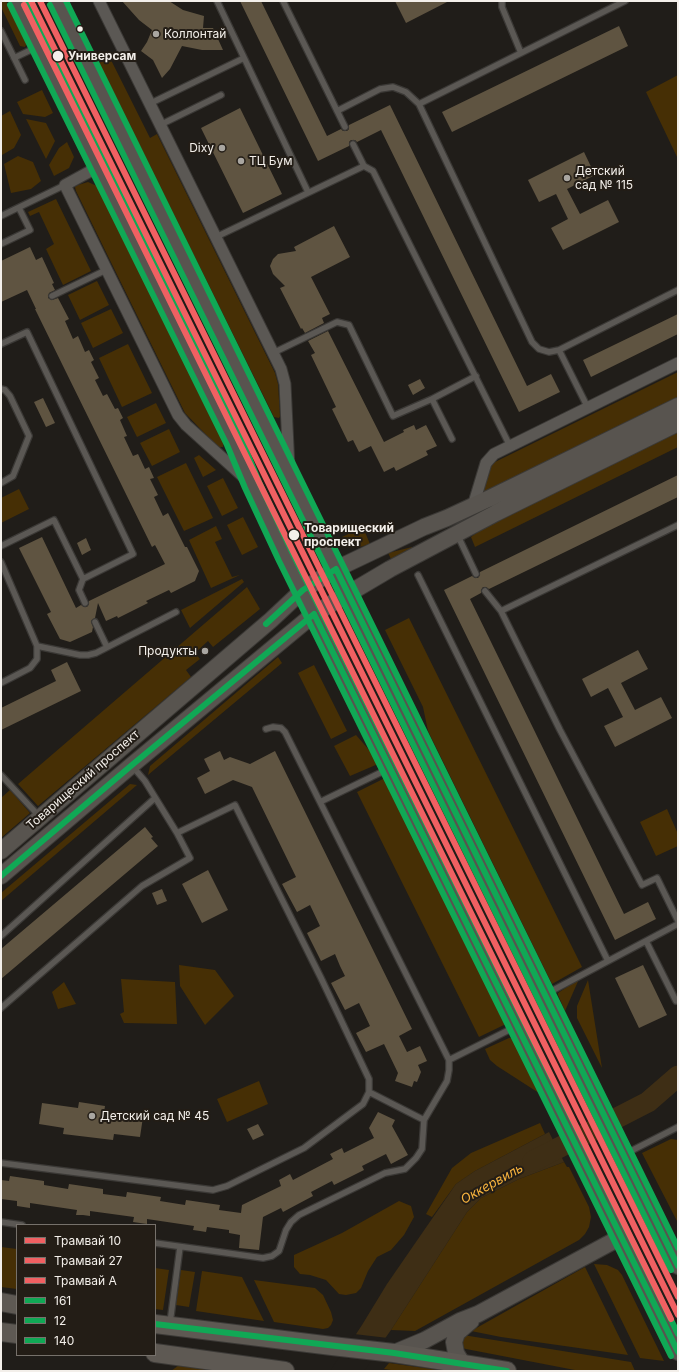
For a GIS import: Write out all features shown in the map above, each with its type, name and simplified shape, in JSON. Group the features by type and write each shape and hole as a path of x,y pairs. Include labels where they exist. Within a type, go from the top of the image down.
{"main road":[{"path":"17,1 234,442 252,485 314,614 678,1352"},
{"path":"57,1 678,1266"},
{"name":"Товарищеский проспект","path":"1,850 271,620 303,590 336,569 424,527 473,506 678,406"},
{"name":"Товарищеский проспект","path":"1,876 314,614 390,568 496,513 678,423"},
{"path":"394,1353 425,1340 460,1321 478,1314 621,1237"},
{"path":"1,1302 16,1305"},
{"path":"462,1363 455,1348 455,1337 457,1333 478,1314"},
{"path":"163,1325 394,1353 507,1371"},
{"path":"1,1332 16,1334"},
{"path":"156,1353 285,1371"}],"street":[{"path":"99,1 281,369 285,384 289,473"},
{"path":"98,167 65,185 106,270 178,415 186,425 252,485"},
{"path":"473,506 486,463 494,454 678,363"}],"lane":[{"path":"217,1 308,192"},
{"path":"283,1 345,127"},
{"path":"502,1 502,6 521,53"},
{"path":"419,104 626,1"},
{"path":"1,31 25,80"},
{"path":"14,58 38,46"},
{"path":"149,104 244,58"},
{"path":"337,111 380,89 393,87 406,92 419,104 532,342 539,349 549,352 559,350 678,290"},
{"path":"160,125 220,95"},
{"path":"353,144 364,166 373,171 510,446"},
{"path":"216,238 364,166"},
{"path":"1,216 65,185"},
{"path":"1,244 30,230 19,208"},
{"path":"52,296 106,270"},
{"path":"273,353 337,322 349,325 394,416 432,399 476,376"},
{"path":"1,344 26,332 133,554 83,579 79,590 85,603"},
{"path":"559,350 588,408"},
{"path":"1,389 5,390 10,396 29,436 13,476 1,483"},
{"path":"432,399 452,439"},
{"path":"1,546 54,520 83,579"},
{"path":"501,611 678,525"},
{"path":"457,534 476,574"},
{"path":"1,562 37,646 37,659 30,668 1,683"},
{"path":"418,576 608,961"},
{"path":"485,591 501,611 560,730 642,885 656,878 678,923 544,995"},
{"path":"37,646 80,655 88,655 107,648 176,612"},
{"path":"94,622 107,648"},
{"path":"156,1243 263,1258 272,1256 279,1251 286,1230 291,1222 299,1215 385,1173 405,1169 416,1158 422,1149 424,1120 447,1081 450,1070 449,1060 285,732 280,728 273,727 266,729"},
{"path":"1,1008 142,886 190,858 177,833 145,781 132,765"},
{"path":"320,802 390,768"},
{"path":"1,775 40,818"},
{"path":"1,936 155,798"},
{"path":"1,1163 213,1190 227,1186 304,1148 363,1104 369,1092 368,1079 318,972 235,805 177,833"},
{"path":"646,941 676,1001 678,1000"},
{"path":"449,1060 517,1026"},
{"path":"369,1092 424,1120"},
{"path":"621,1149 678,1127"},
{"path":"1,1222 16,1224"},
{"path":"163,1325 180,1247"}],"shaded area":[{"path":"1,1 6,1 27,43 25,47 20,46 1,7"},
{"path":"110,58 150,138 157,134 275,373 278,384 279,418 274,417 99,63"},
{"path":"678,75 678,159 646,92"},
{"path":"42,90 53,113 45,117 23,114 17,102"},
{"path":"10,111 21,135 14,148 2,155 1,116"},
{"path":"26,119 46,123 55,141 46,159"},
{"path":"67,142 74,157 69,168 54,176 49,165 59,148"},
{"path":"18,156 33,162 41,181 31,189 11,193 4,164"},
{"path":"88,182 97,186 224,443 223,447 218,447 185,413 76,191 75,187"},
{"path":"56,199 91,271 63,285 46,249 54,244 39,212 30,216 28,212"},
{"path":"97,281 109,305 80,320 68,295"},
{"path":"111,309 123,333 93,348 81,323"},
{"path":"128,344 152,393 122,407 99,358"},
{"path":"678,372 678,400 483,493 490,467 495,462"},
{"path":"156,403 166,423 137,437 127,417"},
{"path":"169,429 180,452 152,466 140,443"},
{"path":"678,429 678,447 475,547 471,537 492,521"},
{"path":"199,455 216,470 203,477 194,458"},
{"path":"186,463 213,518 184,531 157,477"},
{"path":"223,478 238,508 222,516 207,486"},
{"path":"19,489 29,509 1,523 1,498"},
{"path":"243,517 258,547 242,555 227,525"},
{"path":"216,526 222,539 215,542 232,577 240,575 211,588 189,540"},
{"path":"359,529 365,532 370,544 360,547 355,546 345,541 342,537"},
{"path":"412,547 391,559 388,553"},
{"path":"242,579 244,582 190,628 181,610"},
{"path":"247,587 260,609 213,647 208,641 195,653 200,659 186,670 191,677 38,806 18,784"},
{"path":"409,618 582,967 552,984 428,731 423,707 385,630"},
{"path":"278,657 282,663 148,775 150,766"},
{"path":"314,665 347,731 331,739 298,673"},
{"path":"356,735 370,751 378,764 350,776 334,746"},
{"path":"385,778 506,1024 479,1037 357,792"},
{"path":"130,784 137,785 1,901 1,893"},
{"path":"10,790 30,813 1,838 1,798"},
{"path":"667,809 678,834 678,846 656,856 640,822"},
{"path":"179,965 215,970 234,996 205,1025 180,986"},
{"path":"121,979 175,982 177,1024 124,1023 120,1014 124,1012"},
{"path":"579,979 565,1011 558,993"},
{"path":"588,980 602,1068 577,1018 577,1006"},
{"path":"64,982 76,1004 58,1009 52,992"},
{"path":"509,1038 513,1038 516,1041 542,1095 490,1060 485,1049"},
{"path":"259,1081 268,1104 227,1122 217,1099"},
{"path":"540,1123 545,1134 475,1171 456,1184 432,1217 426,1214 452,1168 471,1153"},
{"path":"671,1139 678,1140 678,1223 642,1153"},
{"path":"564,1162 567,1167 569,1167 589,1207 591,1217 589,1227 579,1240 415,1331 391,1330 467,1212 481,1198 519,1179"},
{"path":"399,1201 411,1206 414,1217 404,1235 391,1250 377,1257 368,1271 361,1288 356,1293 346,1295 339,1294 326,1280 310,1275 300,1274 294,1267 294,1255 342,1233"},
{"path":"1,1247 16,1249 16,1289 1,1287"},
{"path":"594,1264 607,1265 618,1270 622,1275 664,1361 640,1358"},
{"path":"585,1267 628,1355 501,1337 471,1331"},
{"path":"156,1268 169,1270 163,1310 156,1309"},
{"path":"181,1270 195,1272 189,1307 176,1305"},
{"path":"202,1271 242,1277 264,1321 196,1311"},
{"path":"254,1280 315,1288 323,1295 331,1312 333,1320 331,1325 328,1328 323,1329 274,1322"},
{"path":"463,1335 631,1362 635,1371 580,1371 466,1349 463,1348 461,1338"},
{"path":"389,1363 446,1371 398,1371 384,1369"},
{"path":"186,1364 232,1371 171,1371 179,1365"}],"water":[{"path":"549,1132 564,1162 519,1179 481,1198 467,1212 391,1330 362,1371 332,1371 387,1284 456,1184 475,1171"}],"pier":[{"path":"354,1334 388,1338 364,1371 330,1371"}],"building":[{"path":"122,1 169,1 183,10 204,16 203,28 213,28 223,50 202,50 182,46 170,69 162,78 153,60 141,51 152,30 139,20"},
{"path":"240,1 261,1 327,136 341,129 343,131 347,131 349,129 349,125 390,105 527,386 551,374 560,392 519,412 381,130 357,142 355,140 351,140 349,142 349,146 318,161"},
{"path":"395,1 449,1 406,23"},
{"path":"619,26 628,46 452,132 442,112"},
{"name":"ТЦ Бум","path":"240,108 282,194 243,213 201,128"},
{"path":"584,152 595,175 567,189 580,214 608,200 619,222 563,250 551,228 568,219 556,194 539,202 528,180"},
{"path":"334,226 350,257 311,277 330,314 322,318 324,323 305,333 302,328 301,329 280,288 285,286 273,274 270,266 273,259 278,254 296,251 294,247"},
{"path":"30,247 36,260 42,257 54,283 52,284 55,290 49,293 48,298 52,300 58,298 69,319 65,321 73,339 78,336 85,352 89,350 94,360 91,362 99,378 95,380 103,396 107,394 115,409 118,408 123,418 120,420 127,436 124,437 133,456 138,454 145,469 149,467 154,478 150,479 158,495 154,497 163,516 168,513 199,571 195,581 171,593 169,590 146,601 148,603 118,618 117,616 106,621 98,603 95,618 91,621 93,627 92,632 70,642 60,639 47,614 51,612 19,548 42,537 76,608 81,605 87,607 89,601 165,564 155,545 152,547 27,290 1,302 1,261"},
{"path":"678,314 678,334 591,377 583,360"},
{"path":"328,331 384,442 414,425 416,430 426,425 437,446 426,451 428,455 396,471 394,467 384,472 371,446 359,452 353,440 348,442 332,409 336,407 311,355 315,353 308,341"},
{"path":"420,379 425,388 413,395 408,385"},
{"path":"43,398 55,423 46,427 34,402"},
{"path":"678,475 678,497 489,589 483,587 481,593 470,599 624,914 648,902 656,919 615,940 444,590 472,576 478,578 480,572"},
{"path":"86,538 91,550 82,555 77,543"},
{"path":"638,650 648,669 621,683 635,710 661,697 672,718 615,747 604,726 623,717 608,688 591,697 582,679"},
{"path":"67,662 81,691 1,730 1,708 56,681 51,670"},
{"path":"220,751 224,760 230,757 250,764 275,751 412,1029 399,1036 407,1052 420,1046 427,1061 418,1065 421,1072 417,1082 414,1081 412,1087 395,1081 398,1073 384,1044 366,1052 356,1033 370,1026 359,1003 345,1010 331,983 345,976 335,954 321,961 307,933 320,926 310,905 297,912 282,884 296,877 252,787 233,780 205,794 197,778 210,771 204,759"},
{"path":"145,827 153,837 151,838 158,846 1,979 1,949"},
{"path":"208,870 228,910 202,923 182,884"},
{"path":"162,889 167,901 157,905 152,893"},
{"path":"643,965 667,1015 639,1028 615,978"},
{"path":"79,1102 105,1106 104,1112 143,1117 140,1137 114,1134 113,1140 63,1134 64,1128 39,1124 42,1103 78,1108"},
{"path":"378,1112 395,1120 392,1126 408,1155 391,1164 386,1154 362,1166 364,1170 334,1185 332,1181 311,1192 313,1196 283,1212 281,1208 263,1217 259,1250 239,1248 240,1235 229,1233 229,1230 207,1227 206,1232 193,1230 194,1226 147,1219 147,1224 133,1222 134,1217 90,1211 90,1216 76,1215 77,1210 30,1203 30,1208 17,1206 17,1201 1,1199 1,1180 9,1181 10,1176 44,1181 44,1185 68,1189 69,1184 103,1189 103,1194 126,1197 127,1192 161,1197 160,1201 185,1205 186,1200 220,1205 219,1210 241,1213 242,1205 281,1186 279,1180 290,1174 293,1180 333,1159 330,1154 342,1148 344,1153 374,1138 369,1128"},
{"path":"258,1124 264,1135 253,1140 247,1129"}],"waterway":[{"name":"Оккервиль","path":"533,1161 648,1102 678,1076"}],"tram line":[{"name":"10","path":"31,1 678,1315"},
{"name":"А","path":"40,1 678,1297"},
{"name":"27","path":"24,5 671,1319"}],"transit line":[{"name":"140","path":"26,1 241,438 259,482 293,554 678,1334"},
{"name":"140","path":"66,1 678,1248"},
{"name":"12","path":"10,5 227,445 279,561 671,1356"},
{"name":"12","path":"50,5 671,1270"},
{"name":"161","path":"266,624 303,590 336,569 678,1266"},
{"name":"161","path":"1,876 314,614 678,1352"},
{"name":"161","path":"156,1324 394,1353 507,1371"}],"place":[{"name":"Коллонтай","path":"156,34"},
{"name":"Универсам","path":"58,56"},
{"name":"Dixy","path":"222,148"},
{"name":"ТЦ Бум","path":"241,161"},
{"name":"Детский сад № 115","path":"567,178"},
{"name":"Товарищеский проспект","path":"294,535"},
{"name":"Продукты","path":"205,651"},
{"name":"Детский сад № 45","path":"92,1116"}]}
